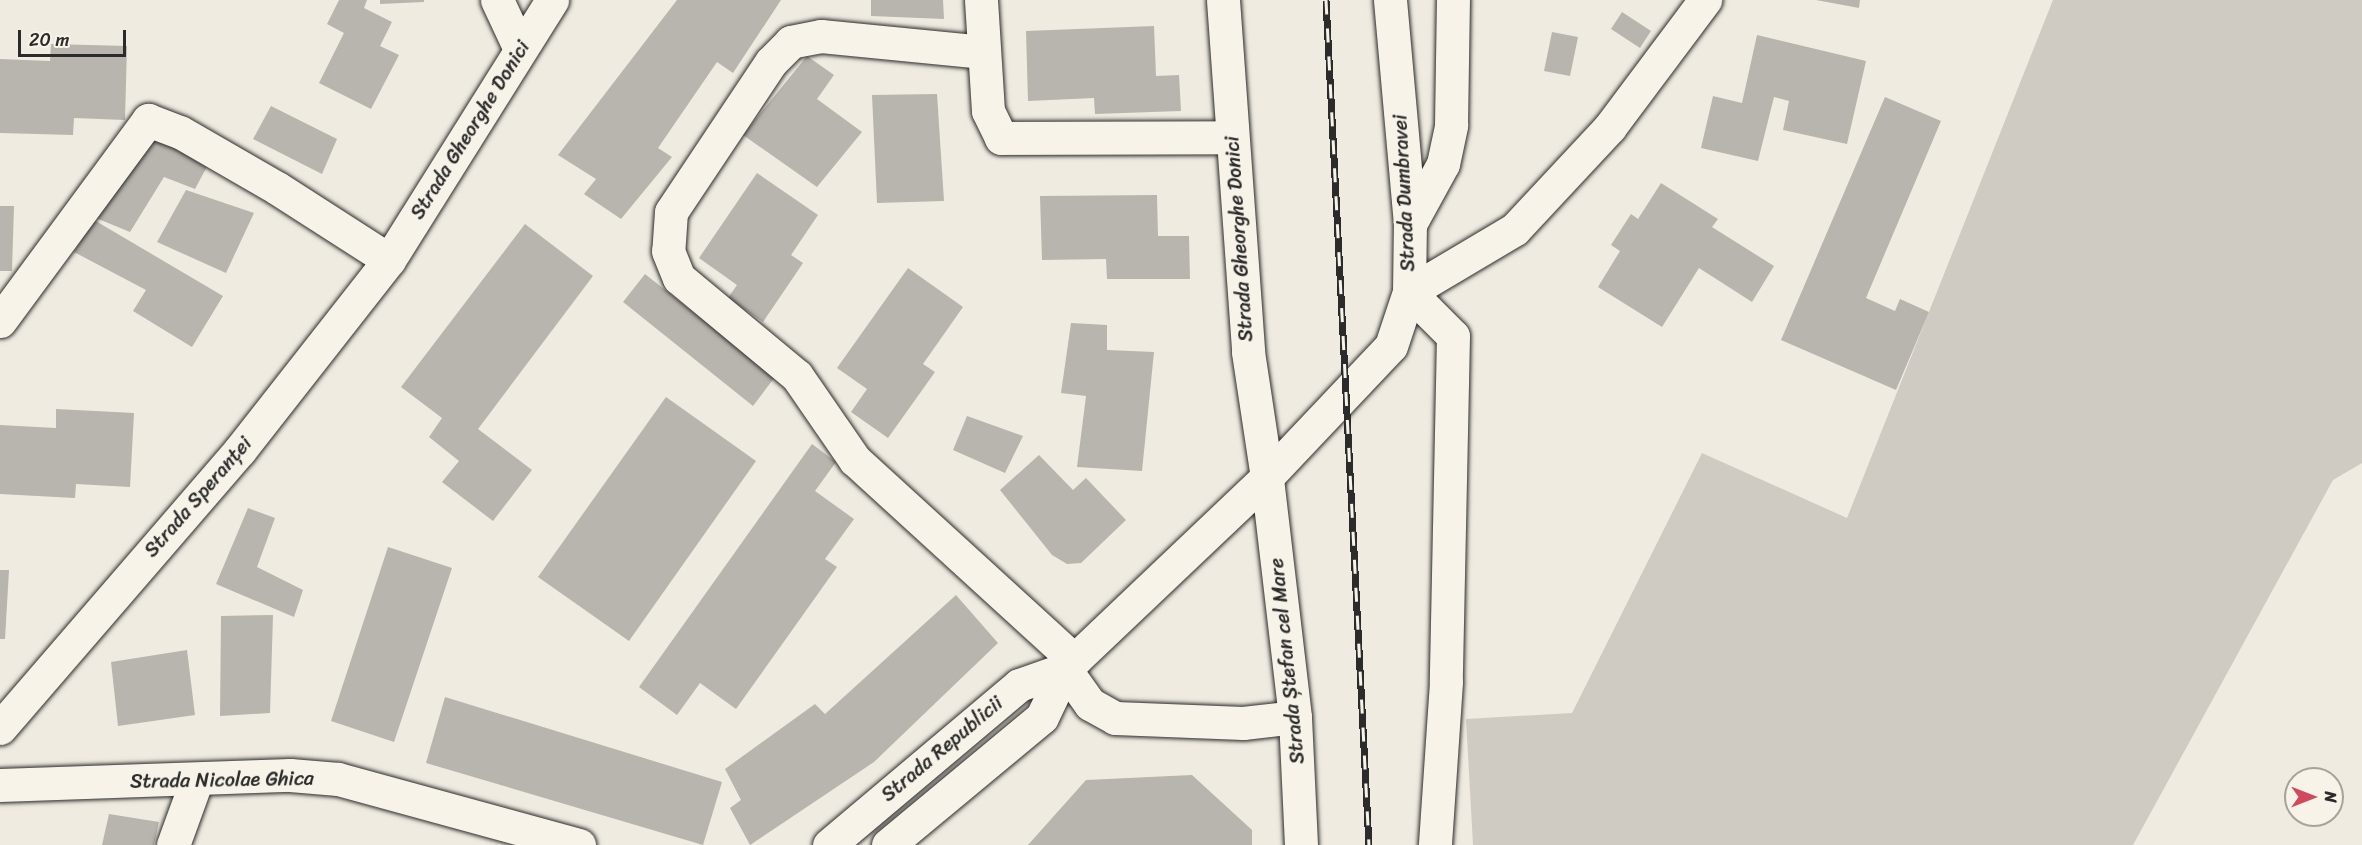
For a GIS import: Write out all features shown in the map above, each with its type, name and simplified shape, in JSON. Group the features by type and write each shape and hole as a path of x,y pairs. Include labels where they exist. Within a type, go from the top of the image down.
{"street":[{"path":"497,0 520,49"},
{"name":"Strada Gheorghe Donici","path":"389,260 552,0"},
{"path":"981,0 988,111 1001,138 1231,137"},
{"name":"Strada Gheorghe Donici","path":"1223,0 1248,352 1266,477"},
{"name":"Strada Dumbravei","path":"1266,477 1391,346 1409,292 1410,224 1390,0"},
{"path":"1410,224 1443,164 1451,125 1453,0"},
{"path":"1435,845 1446,682 1453,336 1409,292 1515,229 1610,127 1705,0"},
{"path":"984,52 821,36 791,42 771,62 671,212 668,251 679,278 797,376 855,460 1070,665 1090,704 1115,718 1243,723 1295,717"},
{"path":"0,321 147,120 277,188 389,260"},
{"name":"Strada Speranței","path":"0,728 240,450 389,260"},
{"name":"Strada Republicii","path":"888,845 1041,717 1070,665 1266,477"},
{"name":"Strada Ștefan cel Mare","path":"1266,477 1295,717 1301,845"},
{"name":"Strada Republicii","path":"829,845 1019,685 1070,665"},
{"name":"Strada Nicolae Ghica","path":"0,785 290,775 339,779 579,845"},
{"path":"173,845 197,779"}],"shaded area":[{"path":"2053,0 2362,0 2362,463 2333,480 2133,845 1473,845 1466,719 1572,713 1702,453 1847,518"}],"building":[{"path":"339,0 367,0 364,8 392,22 380,46 399,55 371,109 319,83 344,33 327,24"},
{"path":"380,0 424,0 424,2 380,4"},
{"path":"677,0 781,0 733,73 717,62 658,148 672,157 621,219 584,194 596,179 558,155"},
{"path":"871,0 943,0 944,19 871,16"},
{"path":"1816,0 1860,0 1859,8"},
{"path":"1622,12 1651,31 1640,48 1611,29"},
{"path":"1154,26 1156,76 1179,75 1181,111 1095,114 1094,98 1028,101 1026,31"},
{"path":"1552,32 1578,37 1570,76 1544,71"},
{"path":"1757,35 1866,61 1847,144 1783,130 1789,101 1774,97 1758,161 1701,148 1713,96 1742,103"},
{"path":"51,44 127,46 125,120 74,118 73,135 0,133 0,59 50,61"},
{"path":"807,56 834,75 817,99 862,132 817,187 743,135"},
{"path":"937,94 944,201 877,203 872,95"},
{"path":"1885,97 1941,121 1866,298 1895,311 1900,299 1929,312 1896,390 1781,340"},
{"path":"271,106 337,139 322,174 253,139"},
{"path":"152,136 209,163 195,189 164,177 130,232 96,218"},
{"path":"757,173 818,215 791,255 803,263 763,322 728,298 737,285 699,258"},
{"path":"1661,183 1718,219 1712,227 1774,266 1752,302 1699,268 1662,327 1598,287 1620,251 1611,245 1631,214 1638,219"},
{"path":"186,190 254,213 226,273 157,242"},
{"path":"1157,195 1158,236 1189,236 1190,279 1107,279 1106,259 1042,260 1040,196"},
{"path":"0,206 14,206 12,271 0,271"},
{"path":"94,220 223,296 192,347 133,311 146,290 74,252"},
{"path":"525,224 593,276 478,429 532,470 493,521 442,482 459,461 429,437 442,418 401,387"},
{"path":"908,268 963,307 923,364 935,372 888,438 851,412 867,389 837,368"},
{"path":"645,274 746,354 781,369 753,406 623,302"},
{"path":"1071,323 1107,325 1107,350 1154,352 1142,471 1077,467 1086,396 1061,393"},
{"path":"666,397 756,461 629,641 538,577"},
{"path":"56,409 134,413 130,487 76,484 75,498 0,494 0,425 56,428"},
{"path":"967,416 1023,436 1005,473 953,450"},
{"path":"812,444 836,462 815,491 854,519 825,559 837,567 736,709 700,683 677,715 639,687"},
{"path":"1039,455 1073,490 1086,478 1126,520 1081,563 1067,564 1052,555 1000,490"},
{"path":"248,508 275,518 257,567 303,590 294,617 216,584"},
{"path":"388,547 452,568 394,742 331,721"},
{"path":"0,570 9,570 5,639 0,639"},
{"path":"956,595 998,643 874,762 750,845 730,808 741,800 725,769 815,704 825,714"},
{"path":"273,615 270,713 220,716 221,616"},
{"path":"187,650 195,715 118,726 111,662"},
{"path":"445,697 722,782 703,845 426,763"},
{"path":"1192,775 1252,830 1252,845 1028,845 1086,780"},
{"path":"109,814 159,822 154,845 102,845"}],"railway":[{"path":"1326,0 1369,845"}]}
